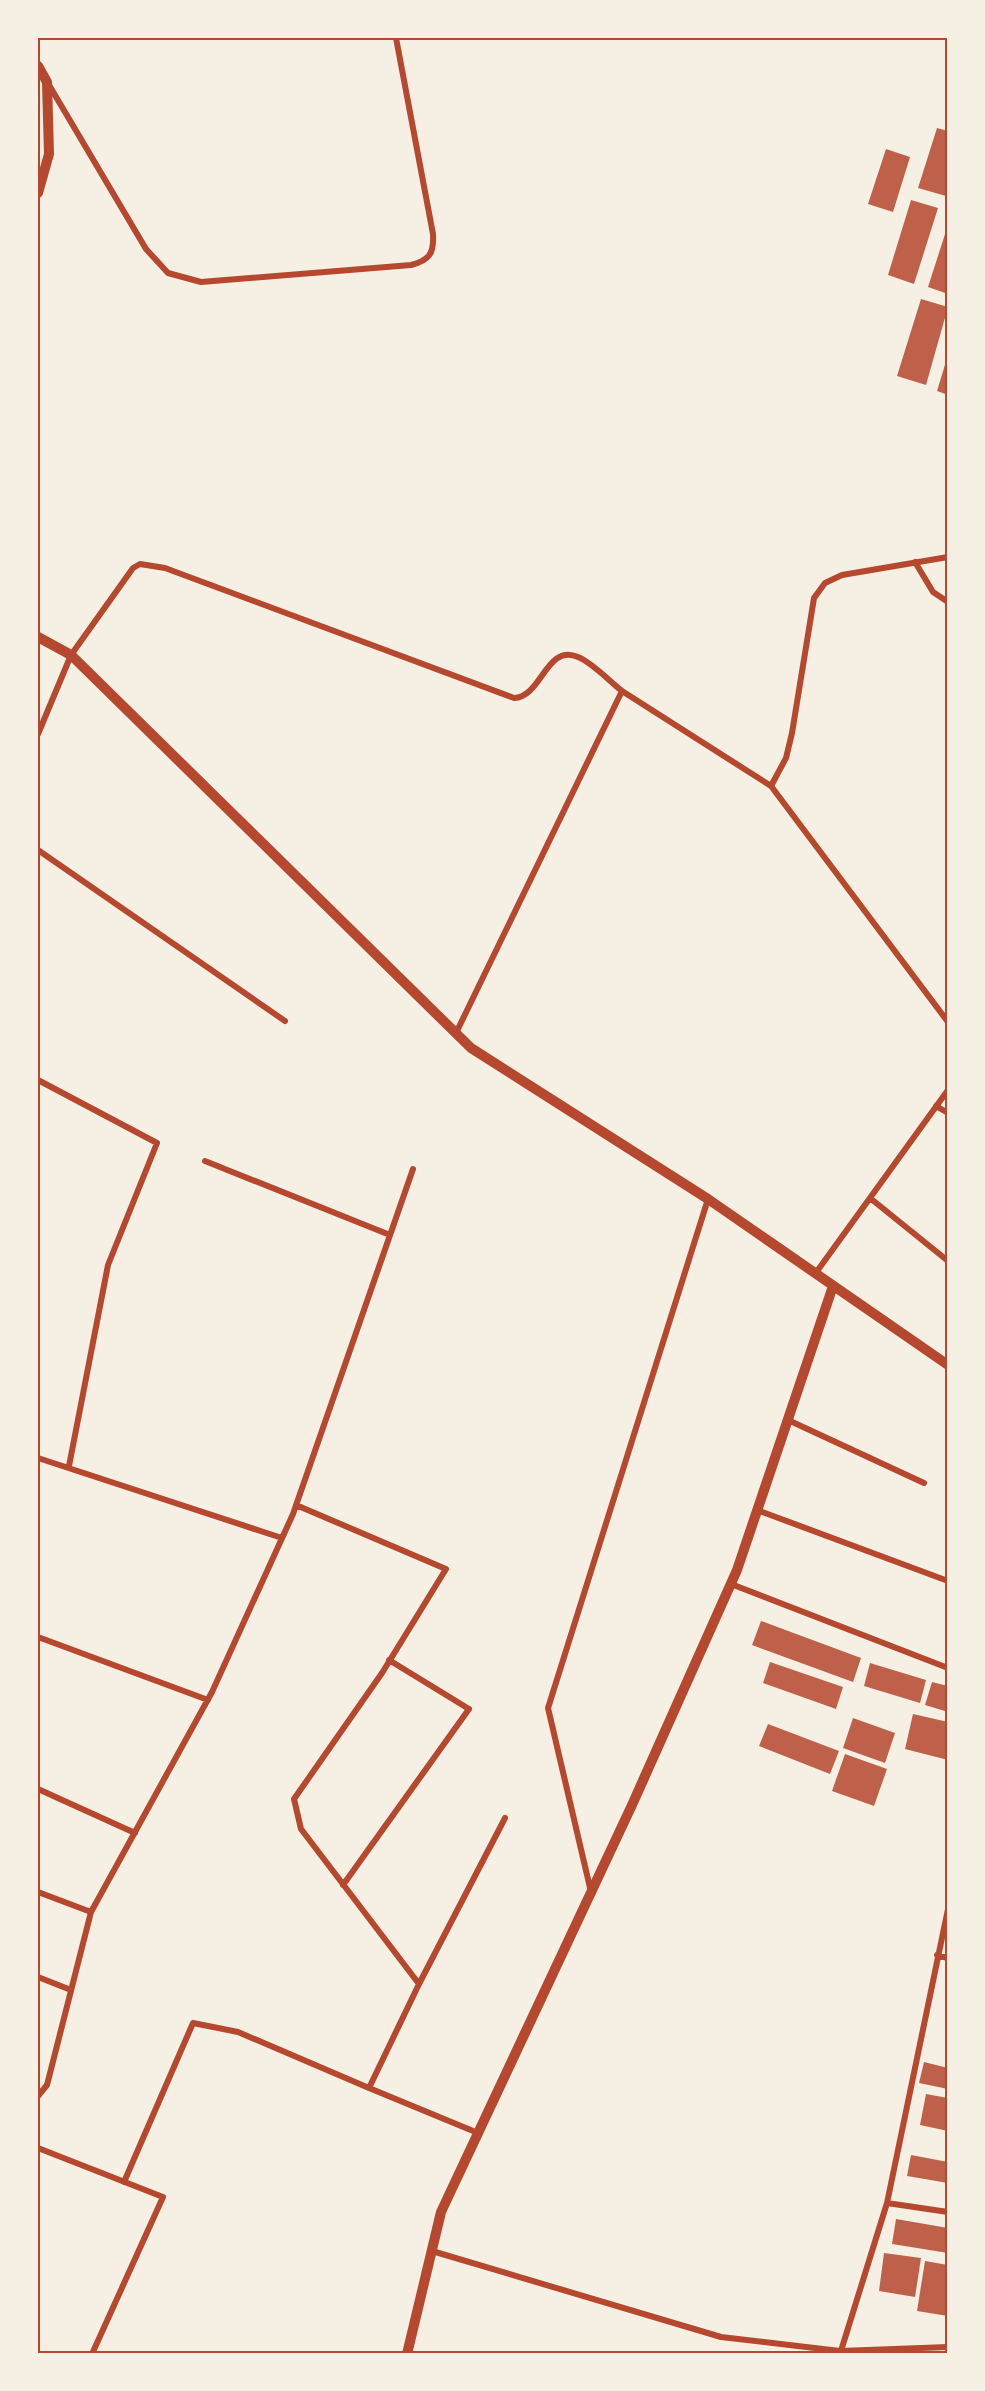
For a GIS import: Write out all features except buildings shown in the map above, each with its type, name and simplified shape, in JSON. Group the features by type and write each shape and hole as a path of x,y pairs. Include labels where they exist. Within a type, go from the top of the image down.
{"street":[{"path":"38,66 146,249 168,273 201,282 411,265 426,261 434,251 433,234 396,38"},
{"path":"38,193 49,154 47,82"},
{"path":"771,786 786,758 814,598 825,583 842,575 948,557"},
{"path":"915,562 933,592 948,602"},
{"path":"38,734 71,655 134,568 149,563 514,698 525,698 532,692 552,662 566,655 579,657 622,691 771,786 948,1022"},
{"path":"38,637 71,655 471,1048 708,1199 948,1365"},
{"path":"456,1033 622,691"},
{"path":"38,850 285,1021"},
{"path":"38,1080 157,1143 108,1265 69,1466"},
{"path":"815,1274 948,1090"},
{"path":"936,1106 948,1113"},
{"path":"205,1161 390,1235"},
{"path":"38,2096 47,2085 91,1912 208,1700 282,1538 296,1505 412,1169"},
{"path":"870,1198 948,1261"},
{"path":"591,1893 548,1708 708,1199"},
{"path":"407,2354 441,2212 591,1893 731,1584 833,1286"},
{"path":"788,1420 924,1483"},
{"path":"38,1458 69,1466 282,1538"},
{"path":"296,1505 446,1569 389,1660 294,1799 301,1829 419,1984"},
{"path":"757,1510 948,1581"},
{"path":"731,1584 948,1668"},
{"path":"38,1637 208,1700"},
{"path":"343,1885 469,1709 389,1660"},
{"path":"38,1789 135,1833"},
{"path":"369,2088 419,1984 505,1818"},
{"path":"38,1892 91,1912"},
{"path":"840,2352 887,2203 948,1909"},
{"path":"937,1955 948,1958"},
{"path":"38,1977 71,1990"},
{"path":"124,2182 193,2023 238,2032 478,2133"},
{"path":"38,2148 163,2198 92,2354"},
{"path":"887,2203 948,2212"},
{"path":"432,2251 721,2337 840,2352 948,2347"}]}
